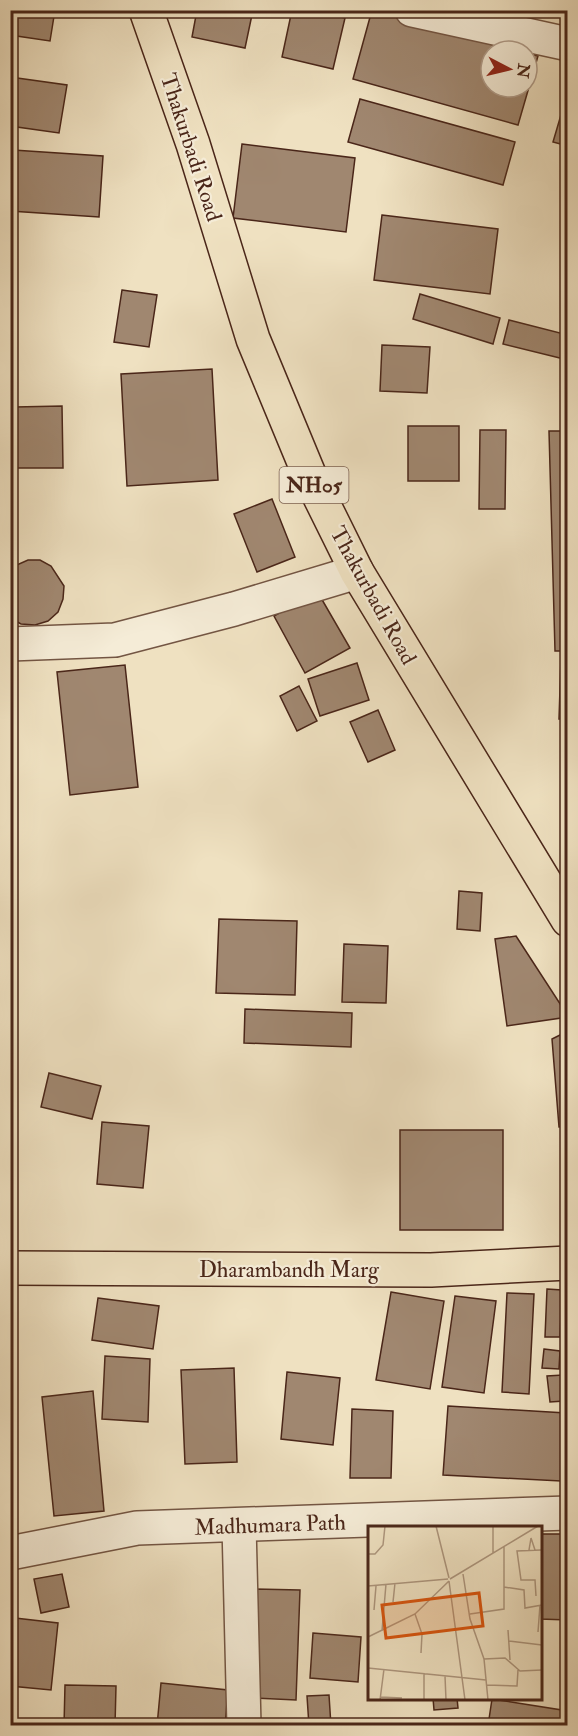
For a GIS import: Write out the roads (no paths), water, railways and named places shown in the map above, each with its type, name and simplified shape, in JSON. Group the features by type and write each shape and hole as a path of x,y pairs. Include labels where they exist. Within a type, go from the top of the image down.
{"main road":[{"name":"Thakurbadi Road","path":"146,10 194,144 254,339 310,479 357,572 567,920"},
{"name":"Dharambandh Marg","path":"10,1268 431,1270 567,1263"}],"street":[{"path":"412,10 567,44"},
{"path":"10,644 115,640 234,609 357,572"},
{"name":"Madhumara Path","path":"10,1553 137,1528 567,1513"},
{"path":"239,1525 244,1725"}]}
